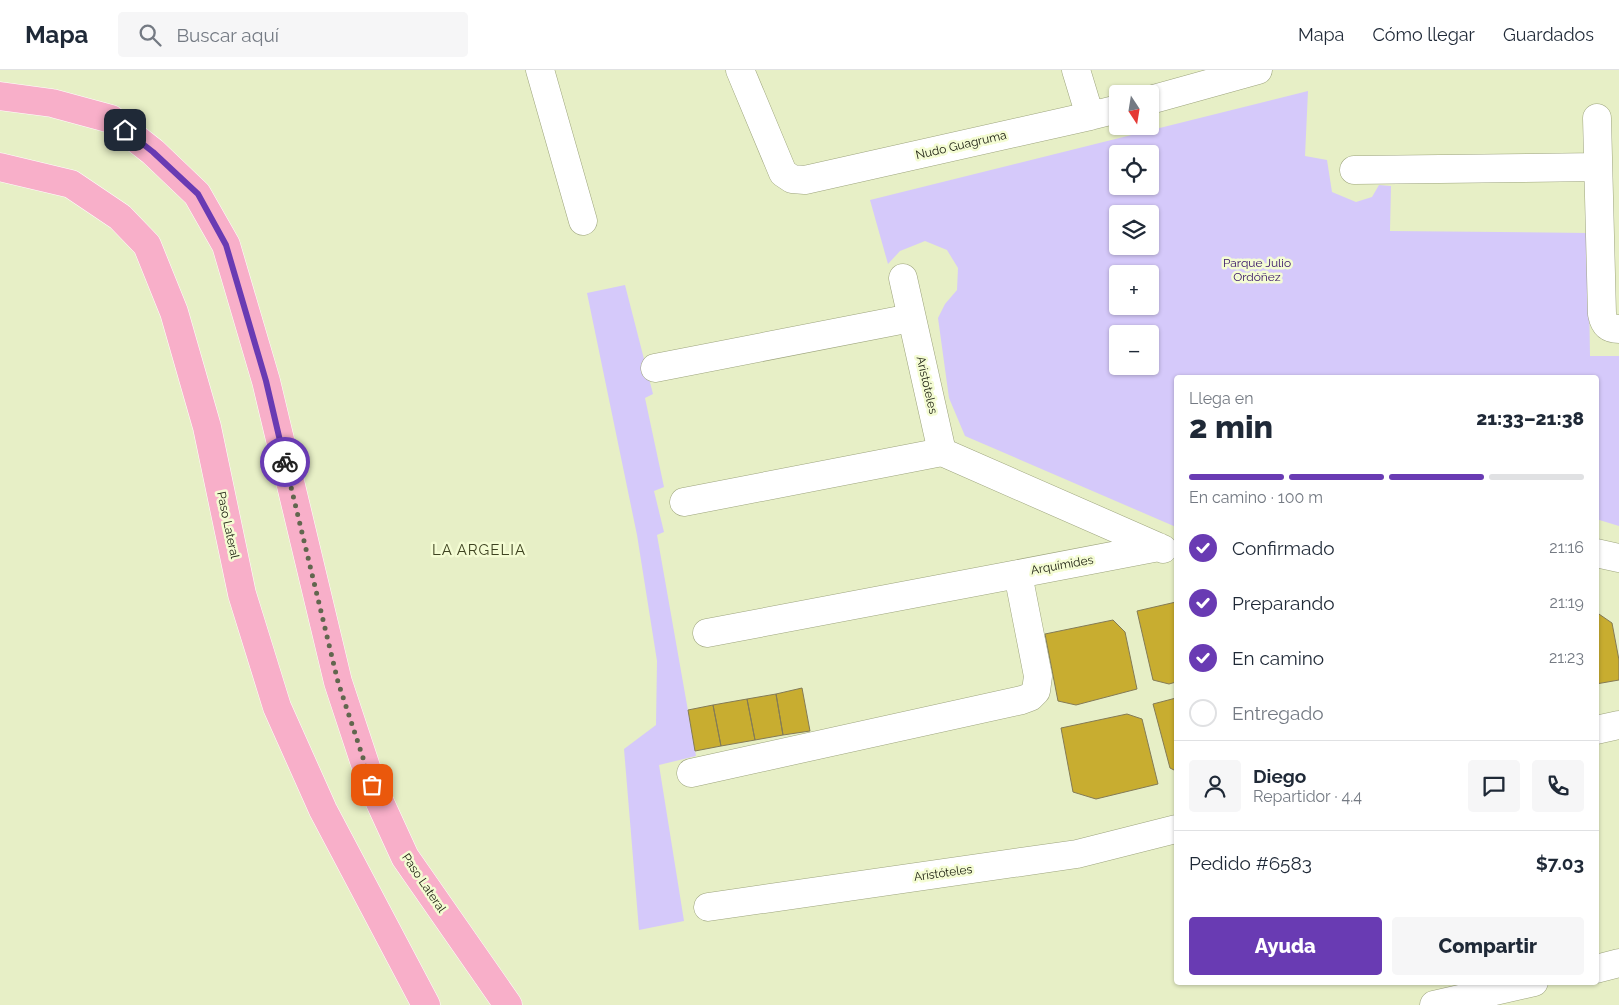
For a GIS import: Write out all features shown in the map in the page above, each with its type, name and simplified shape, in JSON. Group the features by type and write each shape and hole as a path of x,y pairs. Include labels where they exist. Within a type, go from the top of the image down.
{"highway":[{"name":"Paso Lateral","path":"0,96 52,103 111,119 153,152 198,194 226,245 266,381 338,682 372,785 405,857 508,1005"},
{"name":"Paso Lateral","path":"0,167 71,184 120,217 147,245 174,312 204,417 242,594 277,707 323,810 426,1005"}],"street":[{"path":"540,70 583,222"},
{"name":"Nudo Guagruma","path":"740,70 783,173 792,179 805,180 1109,111"},
{"path":"1076,70 1090,116"},
{"path":"1159,98 1258,70"},
{"path":"1597,118 1602,314 1604,322 1608,327 1619,329"},
{"path":"1354,170 1598,167"},
{"name":"Aristóteles","path":"903,278 942,452"},
{"path":"655,368 911,318"},
{"path":"684,502 942,452 1168,551"},
{"name":"Arquímides","path":"691,773 1030,698 1036,691 1038,676 1018,574 1168,551"},
{"path":"1599,555 1619,558"},
{"path":"707,633 1018,574"},
{"path":"1599,729 1619,725"},
{"name":"Aristóteles","path":"708,907 1077,854 1174,830"},
{"path":"1599,968 1619,964"},
{"path":"1441,999 1518,985"}],"green space":[{"name":"Parque Julio Ordóñez","path":"1308,91 1305,156 1327,160 1332,192 1356,202 1372,197 1379,185 1391,186 1390,231 1588,233 1590,356 1619,356 1619,526 1599,520 1599,375 1174,375 1174,526 965,436 949,398 938,318 945,304 957,290 958,268 947,250 925,241 900,251 888,264 870,200 1131,135 1159,135 1159,128"},
{"path":"625,285 653,394 645,398 664,487 654,491 664,532 657,535 696,756 659,765 684,921 639,930 624,749 656,725 657,661 637,535 587,293"}],"building":[{"path":"1174,602 1174,683 1169,684 1153,680 1137,611"},
{"path":"1599,614 1612,623 1619,660 1619,680 1599,683"},
{"path":"1113,620 1125,632 1137,689 1076,705 1058,701 1045,634"},
{"path":"802,688 810,731 783,735 776,694"},
{"path":"776,694 783,735 755,740 747,699"},
{"path":"747,699 755,740 721,746 713,705"},
{"path":"1174,699 1174,770 1170,768 1153,704"},
{"path":"713,705 721,746 695,751 688,710"},
{"path":"1127,714 1142,719 1158,784 1096,799 1073,792 1061,728"}],"way so far":[{"path":"285,462 338,682 372,785"}],"district":[{"name":"LA ARGELIA","path":"479,550"}],"route":[{"path":"125,130 153,152 198,194 226,245 266,381 285,462"}]}
